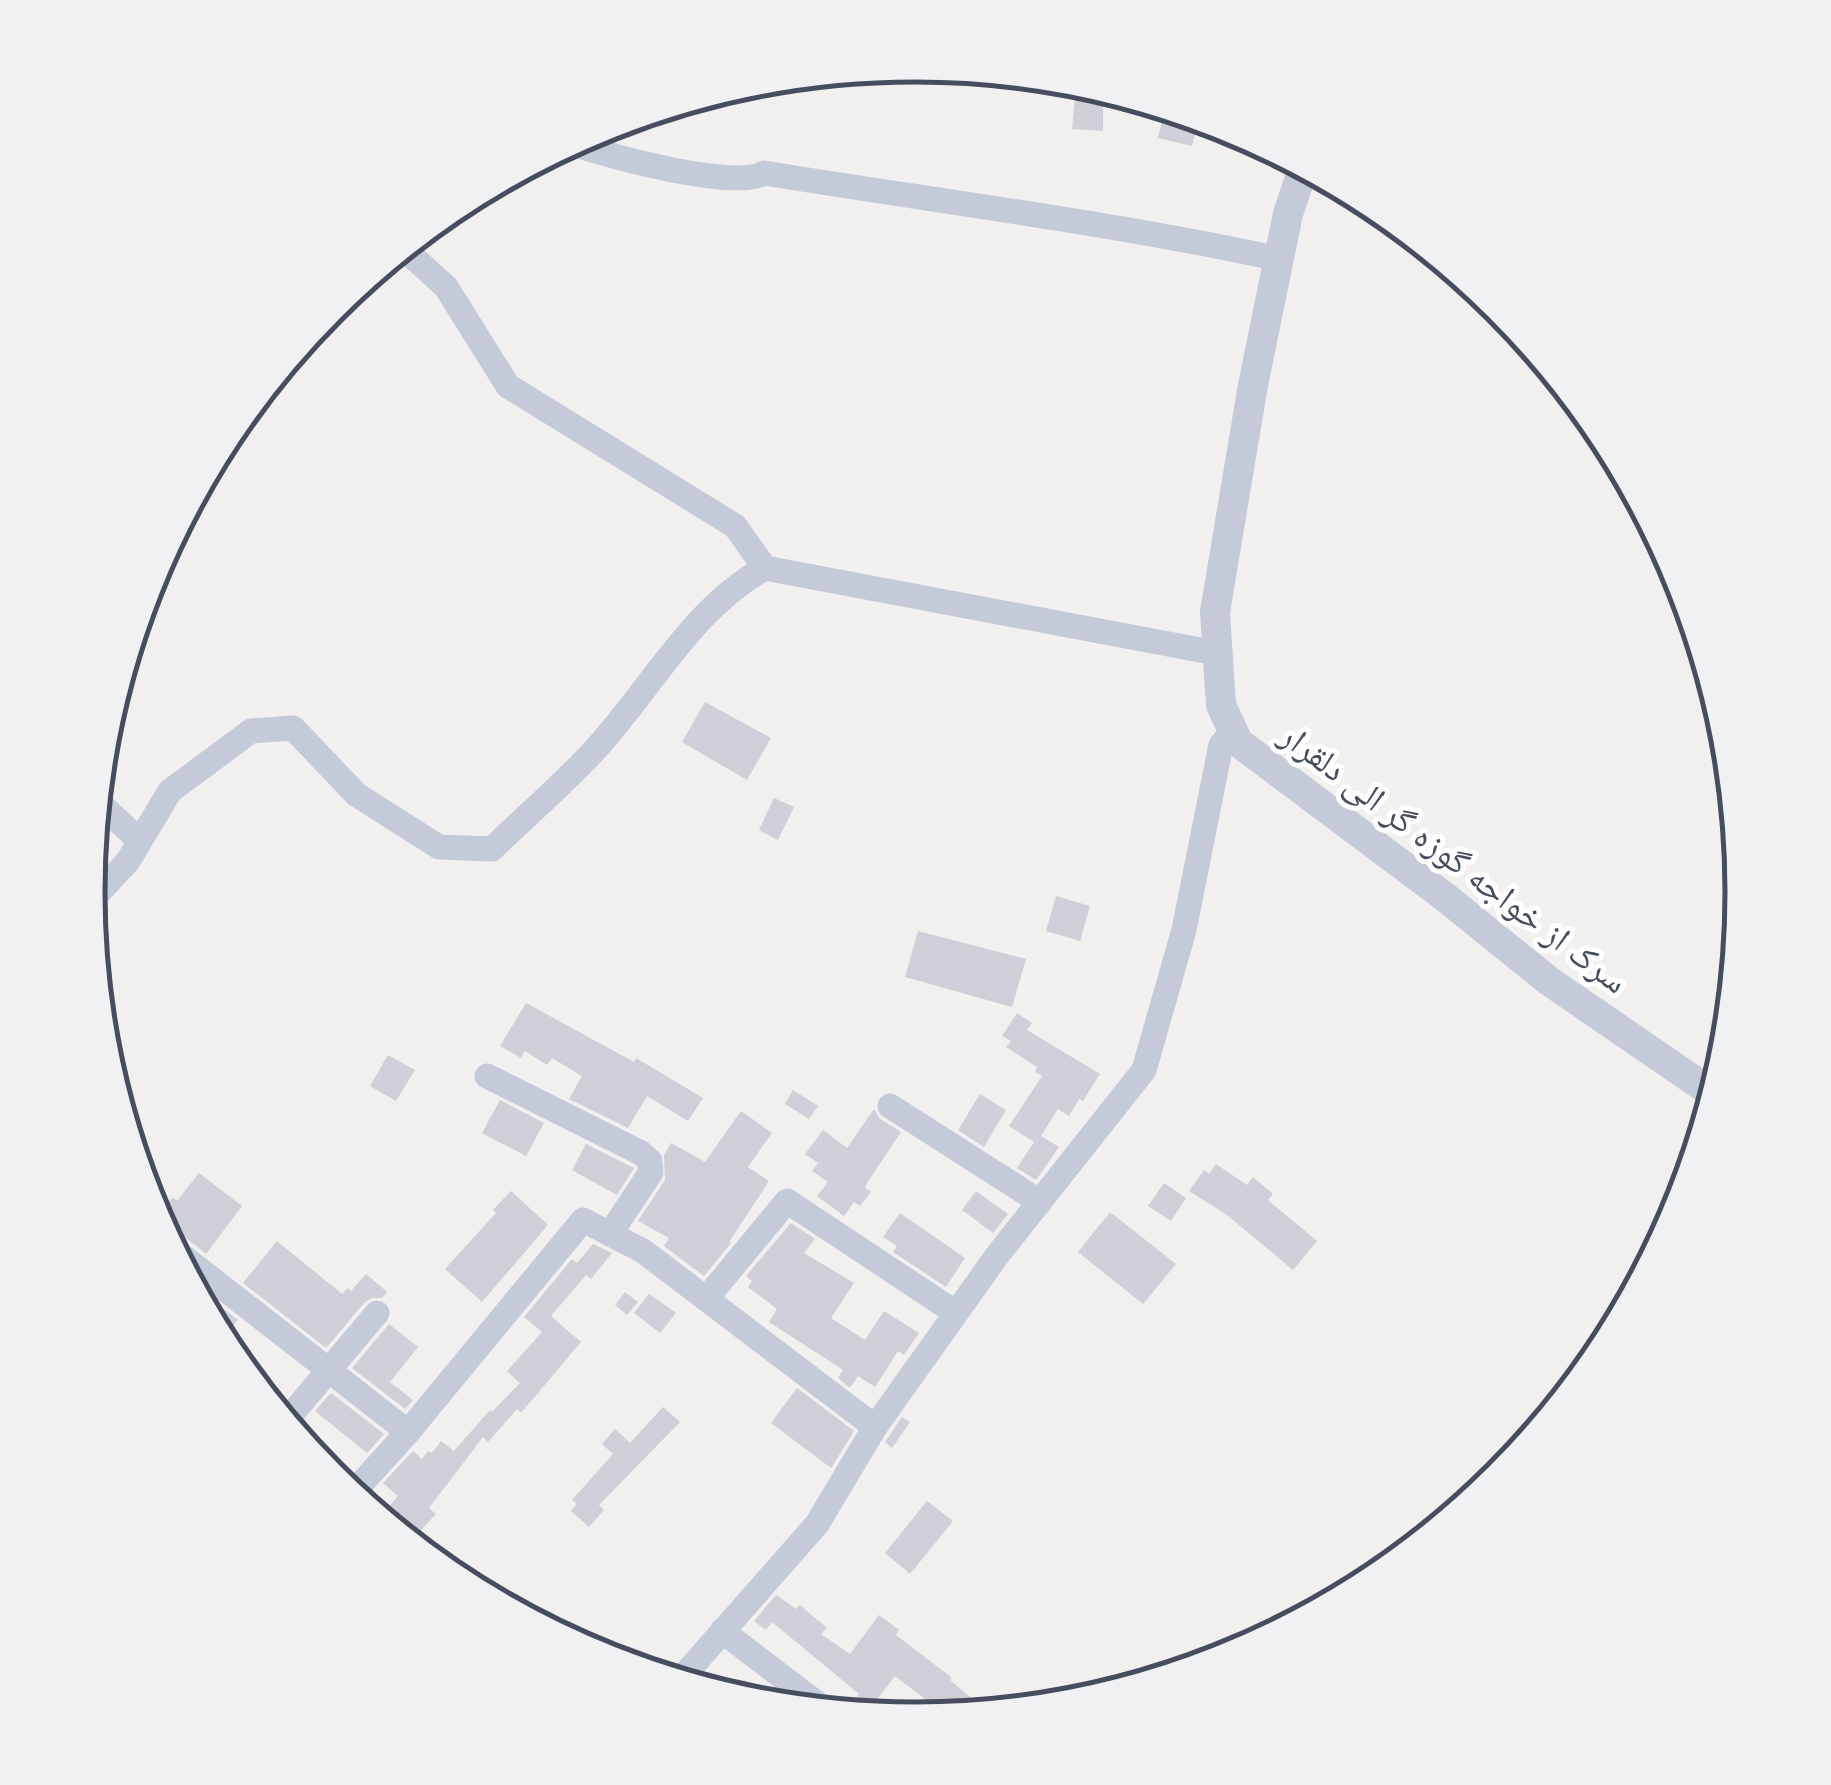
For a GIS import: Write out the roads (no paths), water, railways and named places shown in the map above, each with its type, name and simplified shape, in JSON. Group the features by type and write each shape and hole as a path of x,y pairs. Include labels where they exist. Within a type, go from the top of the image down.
{"street":[{"path":"593,150 711,178 754,179 764,173 1112,226 1279,259"},
{"name":"سرک از خواجه گوزه گر الی دلقرار","path":"1299,180 1288,214 1253,385 1214,612 1221,705 1238,742 1549,981 1702,1086"},
{"path":"413,257 446,287 508,386 736,526 765,568"},
{"path":"105,885 128,860 170,791 252,731 294,728 358,795 439,847 492,848 593,752 710,608 736,584 765,568 1216,653"},
{"path":"689,1670 817,1524 875,1428 956,1313 1144,1070 1184,930 1221,745 1233,732"},
{"path":"110,813 140,841"},
{"path":"488,1076 650,1161 650,1172 610,1234"},
{"path":"890,1106 1040,1202"},
{"path":"706,1299 787,1201 956,1313"},
{"path":"362,1483 583,1220 643,1251 875,1428"},
{"path":"198,1269 408,1432"},
{"path":"294,1411 377,1313"},
{"path":"722,1631 807,1695"}]}
